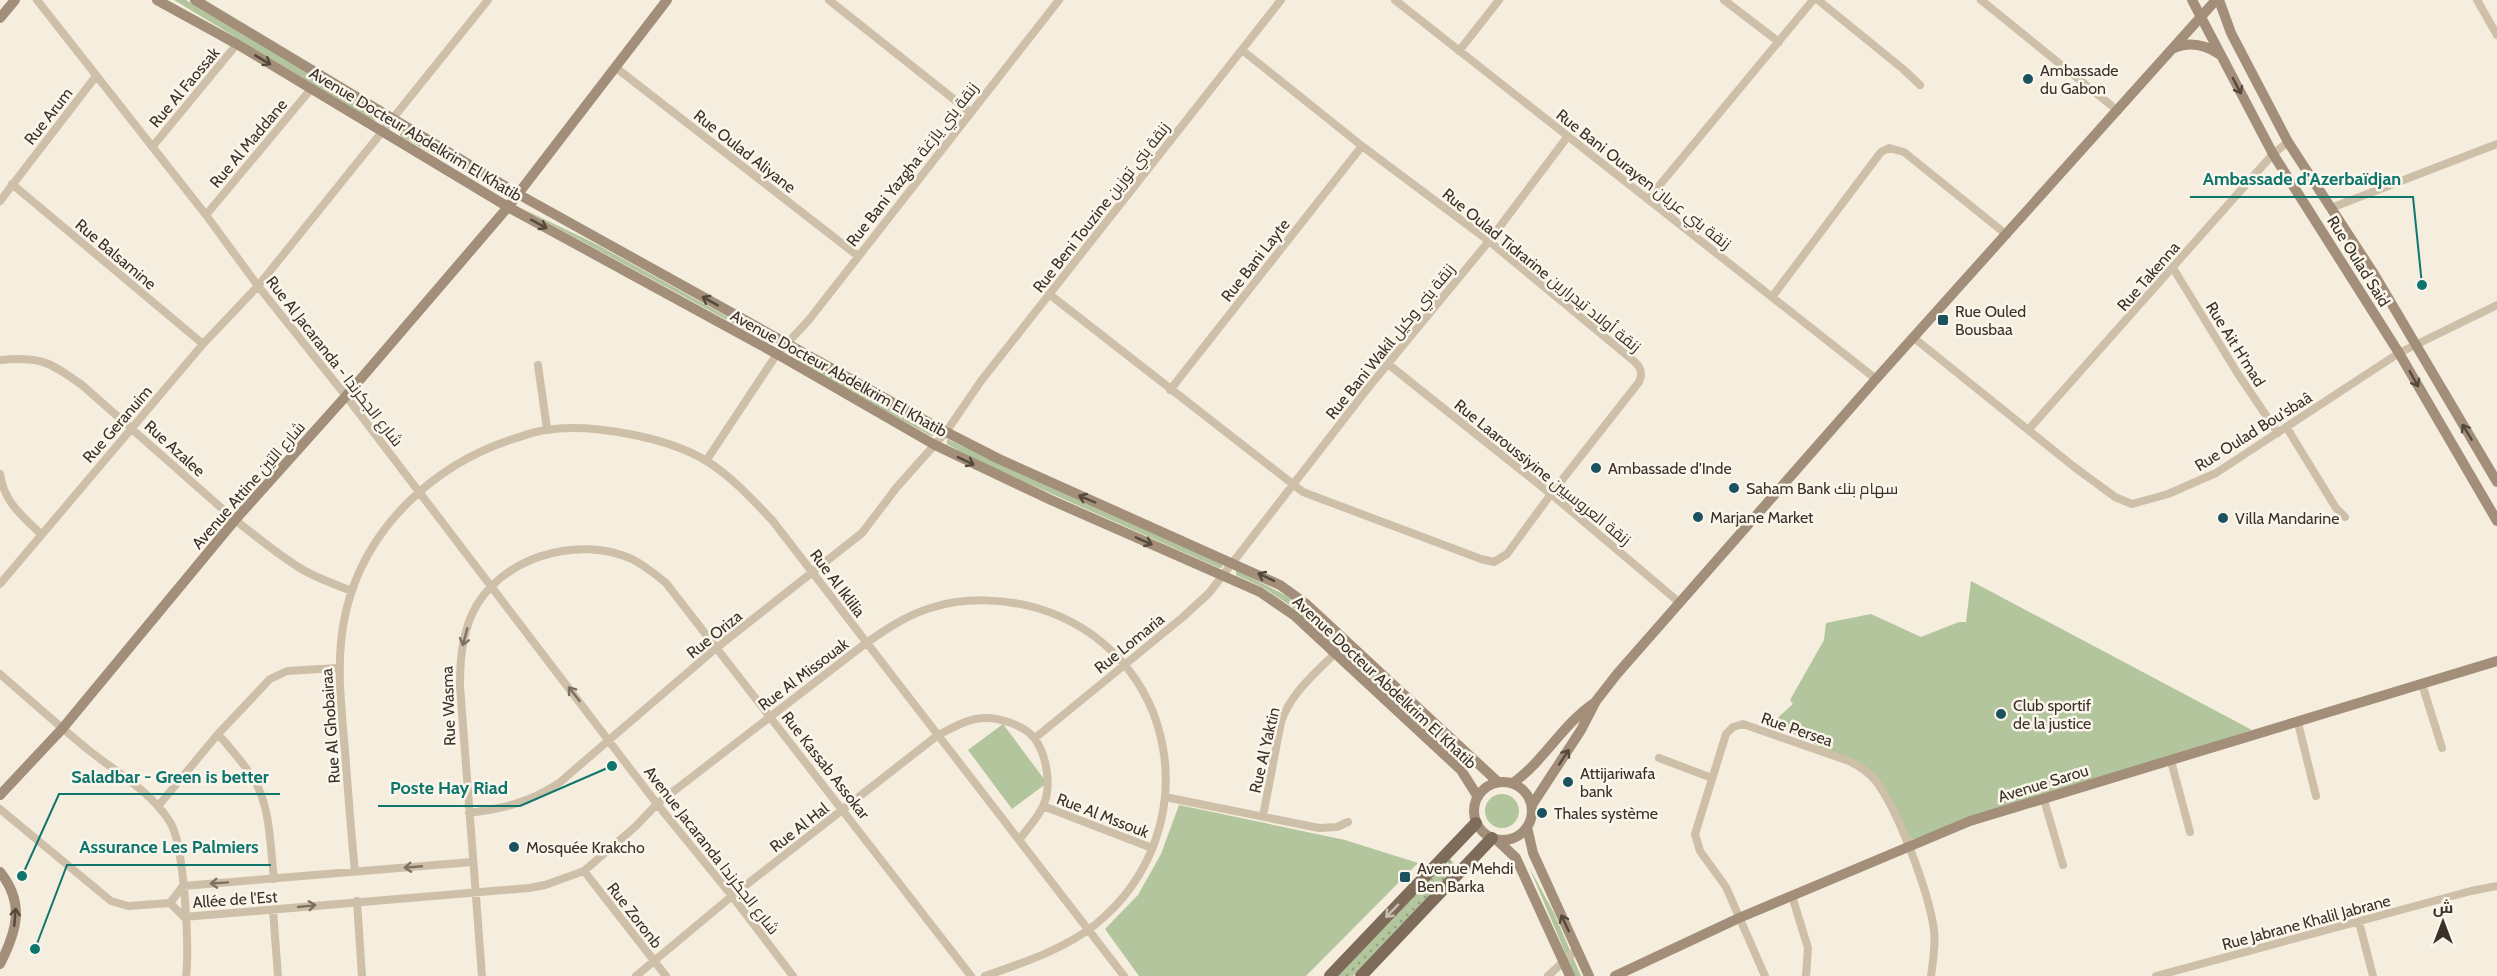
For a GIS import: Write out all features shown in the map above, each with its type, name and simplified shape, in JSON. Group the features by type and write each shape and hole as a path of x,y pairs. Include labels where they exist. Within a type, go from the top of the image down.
{"main road":[{"path":"0,18 15,0"},
{"name":"Avenue Docteur Abdelkrim El Khatib","path":"157,0 237,44 508,207 777,354 934,445 1041,496 1277,602 1461,770 1471,782 1478,797"},
{"name":"Avenue Docteur Abdelkrim El Khatib","path":"195,0 518,194 946,432 1059,486 1233,562 1289,590 1498,782"},
{"name":"Avenue Attine شارع التين","path":"0,795 62,729 235,520 346,396 508,207 667,0"},
{"name":"Rue Oulad Said","path":"2192,0 2273,154 2400,353 2497,521"},
{"path":"1532,805 1577,737 1596,701 1629,659 2201,15 2218,0"},
{"name":"Rue Oulad Said","path":"2218,0 2231,33 2288,142 2374,274 2497,482"},
{"path":"2172,49 2196,44 2219,54"},
{"name":"Avenue Sarou","path":"1615,976 1739,918 1970,821 2497,661"},
{"path":"1514,783 1529,770 1577,717 1596,701"},
{"path":"1361,976 1494,839 1514,838 1527,827 1532,805 1525,792 1514,783 1498,782 1483,790 1478,797 1474,810 1476,823 1483,832 1494,839 1516,858 1570,976"},
{"path":"1330,976 1476,823"},
{"path":"1527,827 1533,853 1589,976"},
{"path":"0,872 13,891 16,907 14,928 0,964"}],"street":[{"name":"Rue Al Jacaranda - شارع الجكرندا","path":"37,0 153,146 258,286 346,396 610,740"},
{"name":"Rue Geranuim","path":"0,585 203,344 258,286 488,0"},
{"path":"829,0 970,112"},
{"name":"Rue Bani Yazgha زنقة بني يازغة","path":"706,461 777,354 807,321 1059,0"},
{"name":"Rue Beni Touzine زنقة بني توزين","path":"946,432 981,381 1281,0"},
{"name":"Rue Bani Ourayen زنقة بني عريان","path":"1395,0 1649,198 1876,380"},
{"path":"1459,51 1499,0"},
{"path":"1724,0 1779,42"},
{"path":"1649,198 1813,0"},
{"path":"1818,0 1920,85"},
{"path":"1981,0 2118,111"},
{"path":"2476,0 2497,35"},
{"name":"Rue Al Faossak","path":"153,146 237,44"},
{"name":"Rue Oulad Tidrarine زنقة أولاد تيدرارين","path":"1049,294 1293,485 1323,501 1481,559 1494,562 1507,554 1551,494 1640,382 1642,376 1640,369 1635,362 1489,241 1362,146 1242,50"},
{"name":"Rue Oulad Aliyane","path":"615,68 858,256"},
{"name":"Rue Arum","path":"0,201 96,76"},
{"name":"Rue Al Maddane","path":"206,215 311,89"},
{"name":"Rue Bani Wakil زنقة بني وكيل","path":"1233,562 1388,364 1489,241 1568,136"},
{"name":"Rue Takenna","path":"2029,429 2273,154 2288,142"},
{"path":"2331,208 2497,144"},
{"name":"Rue Bani Layte","path":"1170,390 1362,146"},
{"path":"1772,297 1881,152 1889,148 1904,152 2007,235"},
{"name":"Rue Balsamine","path":"12,184 203,344"},
{"name":"Rue Ait H'mad","path":"2174,268 2238,374 2278,434"},
{"name":"Rue Oulad Bou'sbaâ","path":"1914,338 2094,482 2115,497 2132,504 2146,502 2205,478 2278,434 2415,344 2497,305"},
{"name":"Rue Azalee","path":"0,360 26,358 54,365 82,385 235,520 299,568 352,591"},
{"name":"Rue Laaroussiyine زنقة العروسيين","path":"1388,364 1551,494 1680,603"},
{"path":"538,365 547,429"},
{"path":"2287,428 2336,508 2346,517"},
{"name":"Rue Al Iklilia","path":"418,492 467,457 491,446 547,429 600,430 627,434 660,442 706,461 772,520 1124,976"},
{"name":"Rue Oriza","path":"469,813 520,804 537,797 559,783 716,649 861,533 946,432"},
{"path":"0,474 5,495 12,506 41,534"},
{"name":"Rue Al Ghobairaa","path":"355,872 338,668 341,637 352,591 363,567 384,531 418,492"},
{"name":"Rue Kassab Assokar","path":"491,585 526,562 562,550 580,549 604,551 631,558 666,583 972,976"},
{"name":"Rue Lomaria","path":"1035,738 1195,608 1233,562"},
{"name":"Rue Wasma","path":"482,976 463,749 460,662 463,638 473,613 491,585"},
{"name":"Rue Al Missouak","path":"584,871 636,826 657,804 866,643 900,621 934,607 973,601 1005,602 1054,614 1077,624 1096,637 1125,664 1144,693 1157,723 1166,768 1166,797 1162,822 1152,848 1128,893 1088,930 1037,957 986,976"},
{"name":"Rue Al Yaktin","path":"1263,816 1281,722 1287,708 1308,680 1346,641"},
{"path":"159,805 260,687 278,675 302,669 338,668"},
{"path":"0,674 62,729 159,805 174,830 180,855 187,952 186,976"},
{"path":"2422,684 2442,748"},
{"path":"938,735 964,722 985,718 1013,724 1035,738 1043,756 1047,775 1047,791 1043,806 1019,840"},
{"path":"2298,723 2316,796"},
{"name":"Rue Persea","path":"1765,976 1719,874 1700,851 1695,834 1726,734 1733,727 1743,724 1849,761 1862,769 1881,789 1908,846"},
{"path":"218,734 255,779 261,793 274,879"},
{"name":"Rue Al Hal","path":"636,976 732,896 938,735"},
{"name":"Avenue Jacaranda شارع الجكرندا","path":"610,740 657,804 793,976"},
{"path":"1659,758 1712,778"},
{"path":"2171,761 2190,832"},
{"name":"Rue Al Yaktin","path":"1166,797 1319,828 1332,828 1348,822"},
{"path":"2044,800 2063,865"},
{"name":"Rue Al Mssouk","path":"1043,806 1152,848"},
{"path":"0,809 111,901 128,906 170,903"},
{"path":"1908,846 1924,890 1933,924 1934,944 1930,976"},
{"name":"Allée de l'Est","path":"472,862 183,886 170,903 184,916 273,910 545,885 584,871"},
{"name":"Rue Zoronb","path":"584,871 666,976"},
{"name":"Rue Jabrane Khalil Jabrane","path":"2156,976 2471,891 2497,886"},
{"path":"1792,896 1808,948 1806,976"},
{"path":"357,901 362,976"},
{"path":"273,910 278,976"},
{"path":"2359,922 2373,976"},
{"path":"1548,976 1577,949"}],"green space":[{"path":"174,0 186,0 377,115 378,119 374,121"},
{"path":"401,131 404,131 507,195 400,136"},
{"path":"521,208 596,244 766,338 767,342"},
{"path":"798,358 934,430 935,435 931,436 798,363"},
{"path":"947,439 1221,562 1223,567 1219,568 980,462 947,444"},
{"path":"1236,570 1287,596 1337,640 1338,645 1334,646 1291,606 1264,588 1236,575"},
{"name":"Club sportif de la justice","path":"1971,581 2252,730 1911,840 1875,774 1772,723 1793,704 1790,700 1824,640 1826,623 1871,614 1921,637 1959,622 1966,622"},
{"path":"1345,650 1349,651 1460,756 1457,758 1344,655"},
{"path":"1003,724 1047,783 1012,809 968,750"},
{"path":"1502,794 1514,799 1519,811 1514,823 1502,828 1490,823 1485,811 1490,799"},
{"path":"1179,805 1345,840 1418,863 1306,976 1139,976 1105,929 1138,895 1161,854"},
{"path":"1450,859 1457,867 1353,976 1338,976"},
{"path":"1529,867 1554,913 1581,976 1575,976"}],"place":[{"name":"Ambassade du Gabon","path":"2028,79"},
{"name":"Ambassade d'Azerbaïdjan","path":"2422,285"},
{"name":"Rue Ouled Bousbaa","path":"1943,320"},
{"name":"Ambassade d'Inde","path":"1596,468"},
{"name":"Saham Bank سهام بنك","path":"1734,488"},
{"name":"Marjane Market","path":"1698,517"},
{"name":"Villa Mandarine","path":"2223,518"},
{"name":"Club sportif de la justice","path":"2001,714"},
{"name":"Poste Hay Riad","path":"612,766"},
{"name":"Attijariwafa bank","path":"1568,782"},
{"name":"Thales système","path":"1542,813"},
{"name":"Mosquée Krakcho","path":"514,847"},
{"name":"Saladbar - Green is better","path":"22,876"},
{"name":"Avenue Mehdi Ben Barka","path":"1405,877"},
{"name":"Assurance Les Palmiers","path":"35,949"}]}
